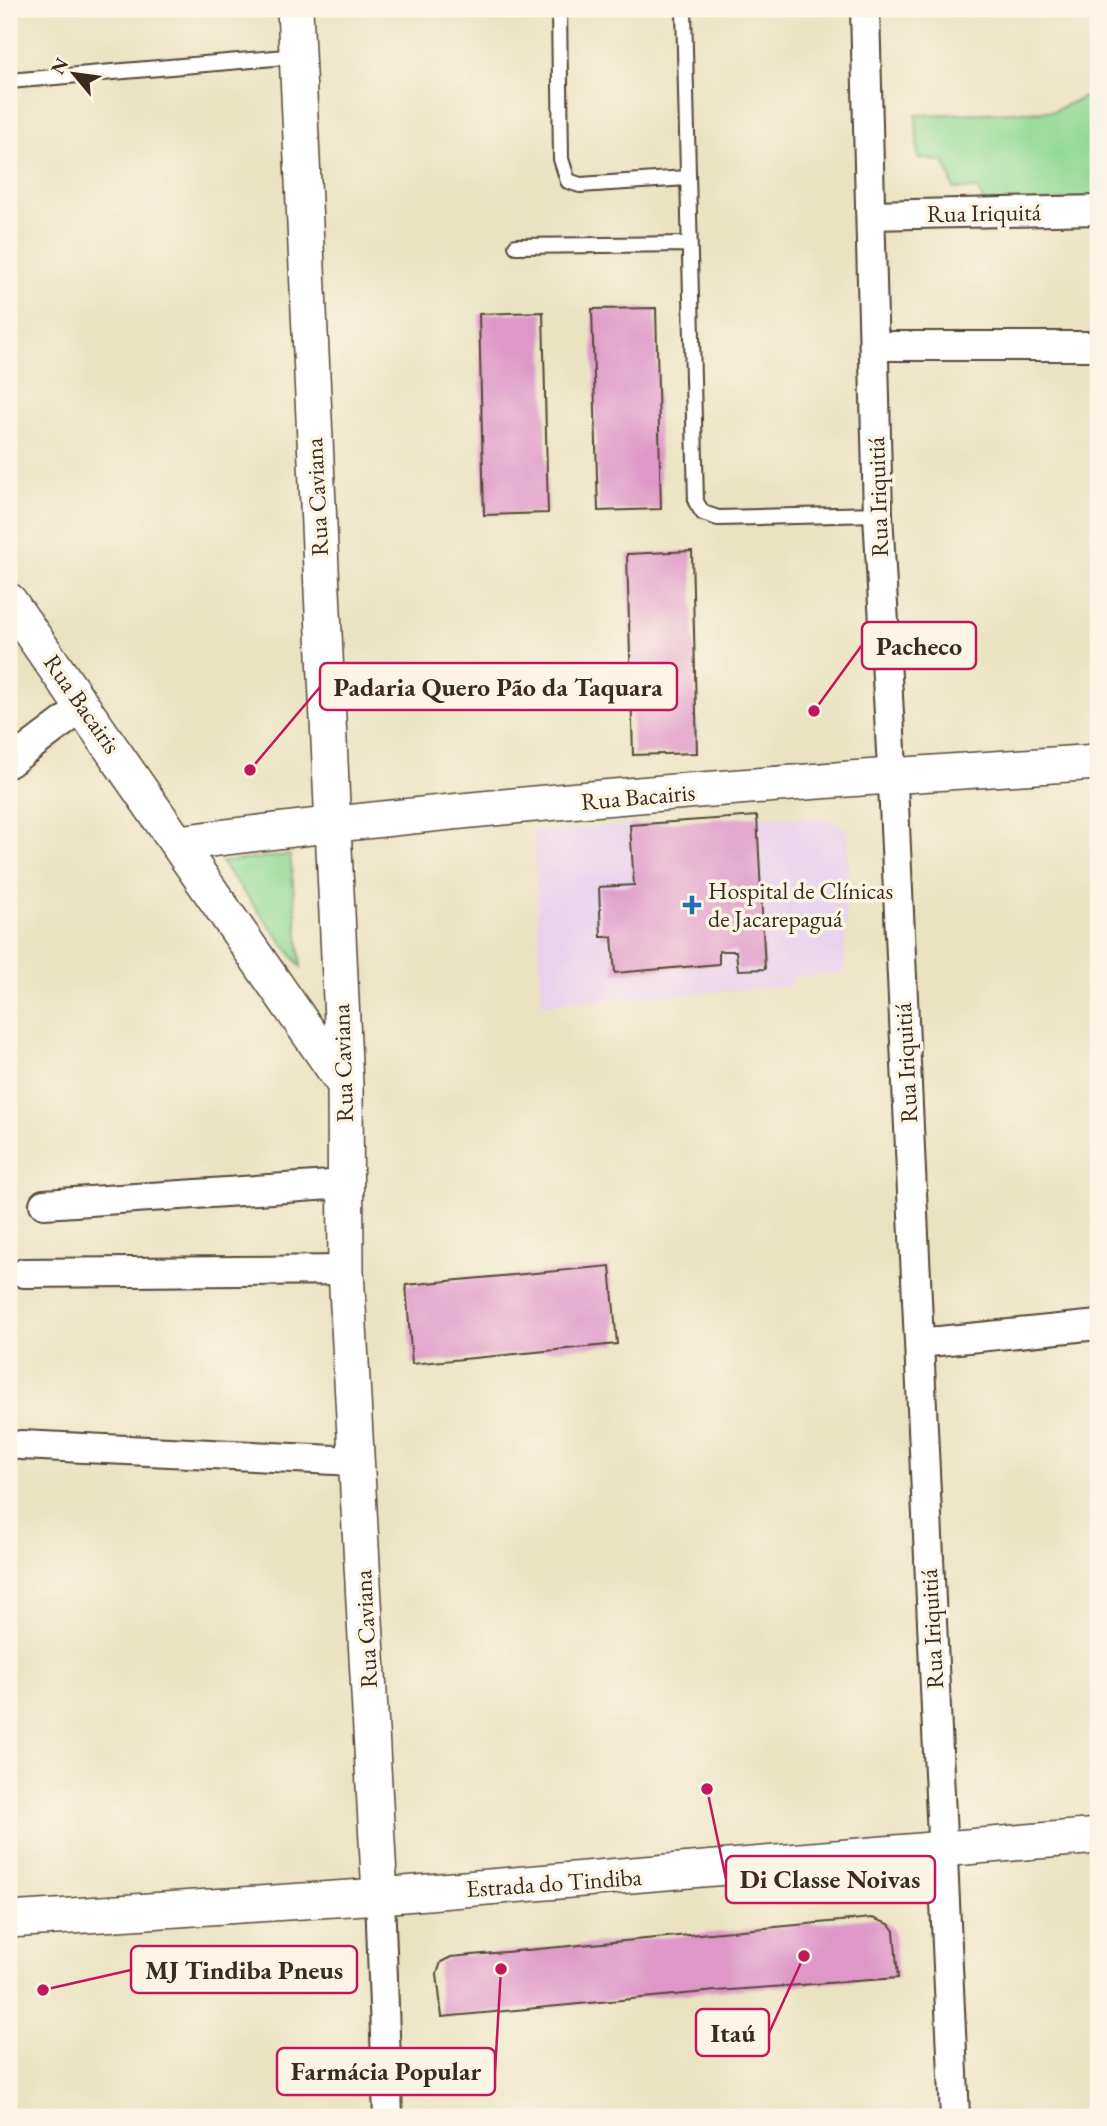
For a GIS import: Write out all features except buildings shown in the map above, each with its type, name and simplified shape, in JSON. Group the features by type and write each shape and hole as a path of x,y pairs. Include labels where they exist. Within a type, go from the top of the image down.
{"street":[{"name":"Rua Caviana","path":"295,9 345,1085 346,1270 380,1896 388,2117"},
{"name":"Rua Iriquitiá","path":"865,9 878,514 955,2117"},
{"name":"Rua Iriquitá","path":"871,215 1098,210"},
{"path":"874,346 1098,346"},
{"name":"Rua Bacairis","path":"9,601 345,1085"},
{"path":"9,763 83,707"},
{"name":"Rua Bacairis","path":"179,843 331,823 892,776 1098,762"},
{"path":"44,1204 346,1184"},
{"path":"24,1273 346,1270"},
{"path":"919,1343 1098,1325"},
{"path":"21,1445 356,1461"},
{"name":"Estrada do Tindiba","path":"9,1920 380,1896 1098,1836"}],"lane":[{"path":"559,9 561,159 568,181 580,185 687,178"},
{"path":"684,9 696,502 704,513 718,518 878,514"},
{"path":"9,80 297,56"},
{"path":"516,246 688,244"}],"shaded area":[{"name":"Hospital de Clínicas de Jacarepaguá","path":"757,816 827,819 845,828 849,837 844,973 793,978 793,986 542,1005 533,831"}],"green space":[{"path":"1098,91 1098,200 984,204 978,189 954,189 945,162 918,158 916,115 1053,111"},
{"path":"290,855 301,967 221,862"}],"place":[{"name":"Pacheco","path":"814,711"},
{"name":"Padaria Quero Pão da Taquara","path":"250,770"},
{"name":"Hospital de Clínicas de Jacarepaguá","path":"692,905"},
{"name":"Di Classe Noivas","path":"707,1789"},
{"name":"Itaú","path":"804,1956"},
{"name":"Farmácia Popular","path":"501,1969"},
{"name":"MJ Tindiba Pneus","path":"43,1990"}]}
